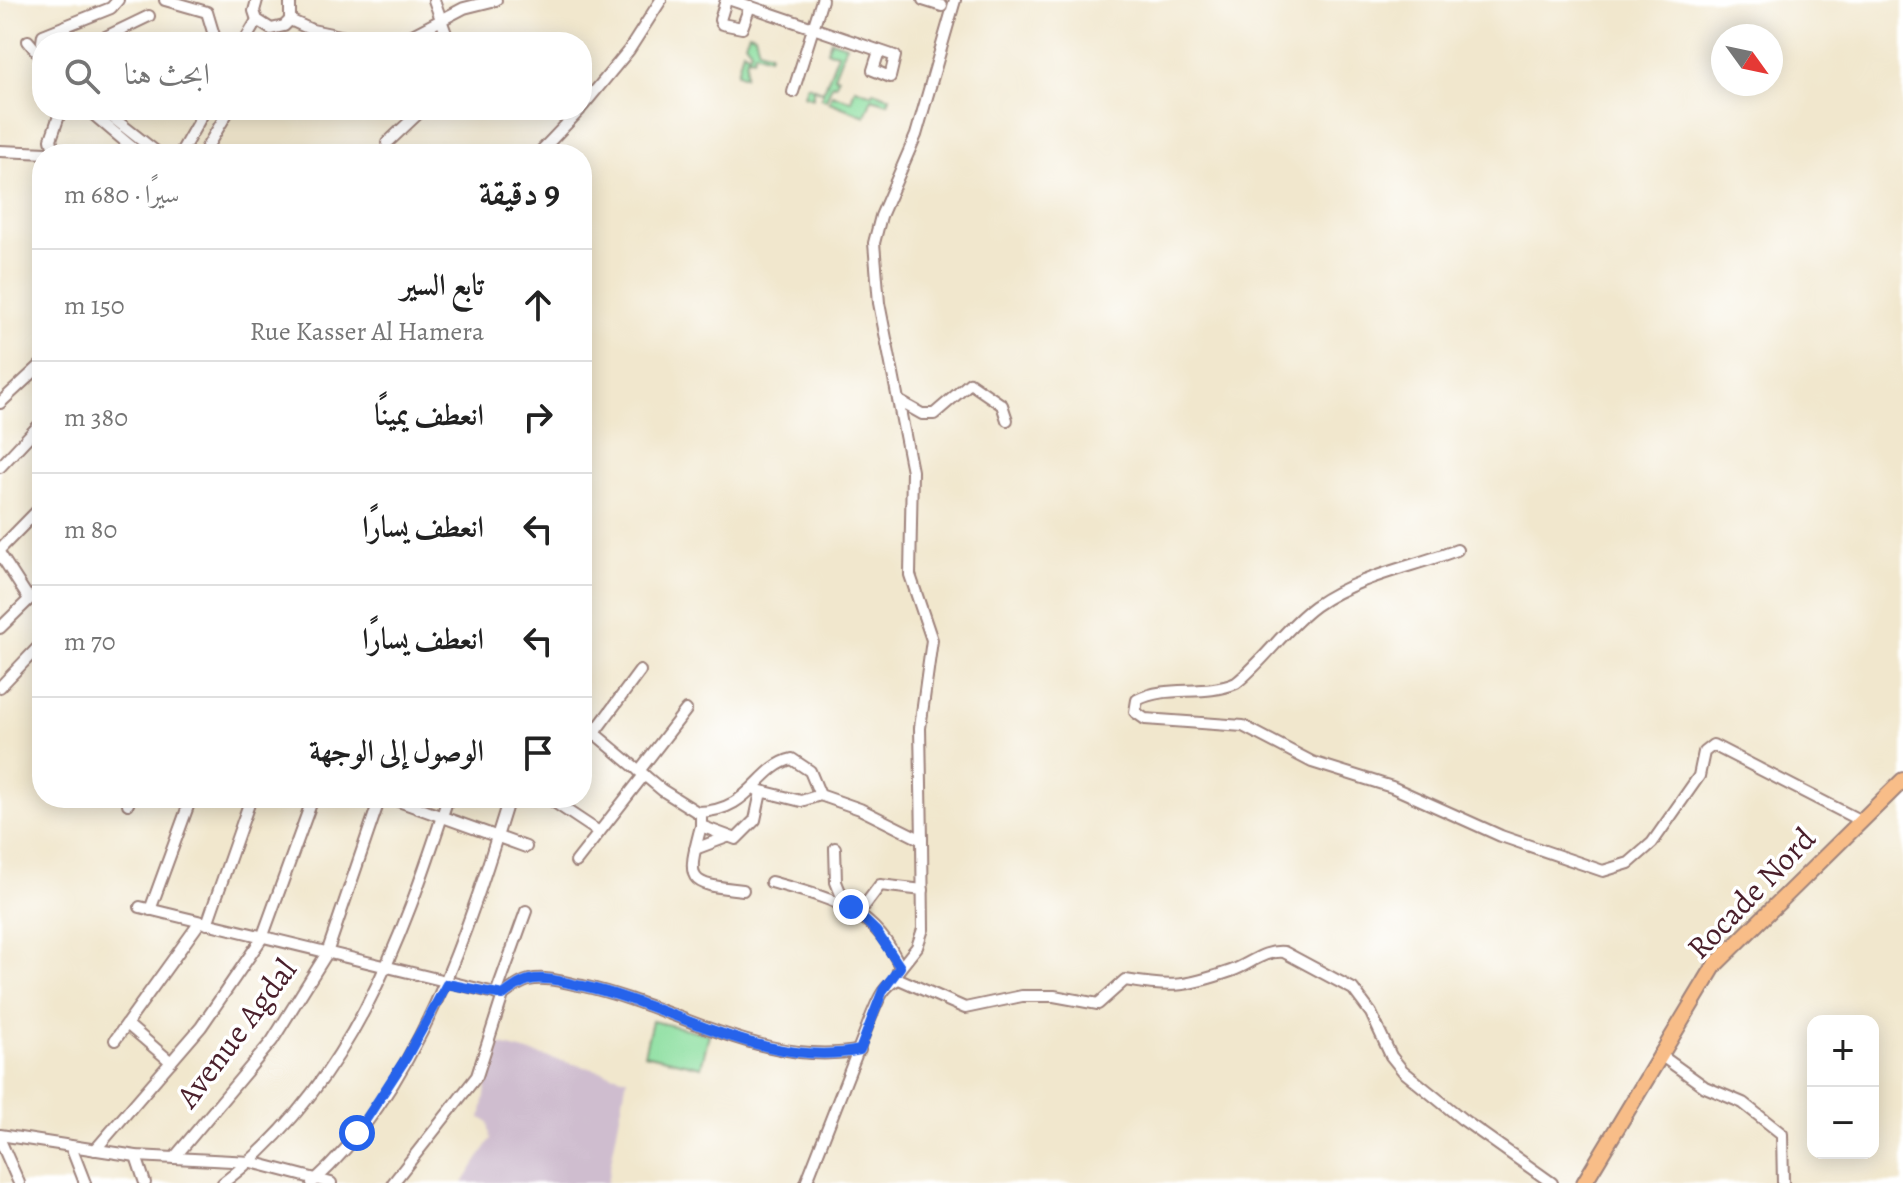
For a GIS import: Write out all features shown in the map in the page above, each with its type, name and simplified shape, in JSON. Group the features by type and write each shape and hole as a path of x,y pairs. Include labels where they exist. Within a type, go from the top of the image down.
{"highway":[{"name":"Rocade Nord","path":"1584,1183 1715,965 1903,780"}],"street":[{"path":"51,32 111,8 118,0"},
{"path":"165,0 207,12 213,32"},
{"path":"250,32 257,20 256,0"},
{"path":"290,0 290,20"},
{"path":"434,0 446,32"},
{"path":"419,32 463,4 496,0"},
{"path":"592,95 629,50 661,0"},
{"path":"750,6 742,28 722,24 720,20 729,0 750,6 813,27 879,51"},
{"path":"793,92 822,0"},
{"path":"923,0 942,6"},
{"path":"806,1183 883,990 921,939 920,719 932,640 910,575 912,471 879,303 875,234 916,135 955,0"},
{"path":"116,32 149,16"},
{"path":"257,20 263,27 276,29"},
{"path":"274,32 290,20"},
{"path":"290,20 322,32"},
{"path":"28,41 32,46"},
{"path":"52,144 58,120"},
{"path":"100,120 128,144"},
{"path":"116,120 146,144"},
{"path":"186,144 199,120"},
{"path":"209,144 223,120"},
{"path":"387,143 411,120"},
{"path":"548,144 570,120"},
{"path":"0,151 32,151"},
{"path":"0,403 32,373"},
{"path":"899,401 922,414 934,414 970,383 1002,405 1007,420"},
{"path":"0,467 32,432"},
{"path":"29,599 0,552 32,520"},
{"path":"1457,550 1407,570 1357,581 1325,600 1283,634 1236,683 1221,689 1156,693 1137,700 1135,712 1145,719 1243,726 1312,762 1392,787 1524,845 1603,871 1629,863 1652,843 1686,797 1703,769 1704,752 1713,745 1861,821"},
{"path":"0,628 32,596"},
{"path":"0,687 32,653"},
{"path":"640,671 594,733 680,803 701,812 730,804 758,791 775,767 792,759 810,771 820,795"},
{"path":"576,862 686,710"},
{"path":"758,791 801,801 820,795 860,809 922,840"},
{"path":"701,826 736,839 757,816 758,791"},
{"path":"187,808 145,909 447,984 499,994 525,981 545,979 620,994 770,1046 829,1054 860,1050"},
{"path":"115,1040 203,923 247,808"},
{"path":"95,1150 214,1010 262,938 309,808"},
{"name":"Avenue Agdal","path":"174,1158 272,1041 327,953 377,808"},
{"path":"417,808 526,847"},
{"path":"223,1183 251,1162 317,1086 388,968 445,808"},
{"path":"315,1181 379,1102 447,984 506,808"},
{"path":"563,808 599,832"},
{"path":"701,812 694,872 698,883 743,890"},
{"path":"695,849 727,837"},
{"path":"835,848 836,882 845,904"},
{"path":"771,882 845,904 859,913 884,941 900,967"},
{"path":"859,913 880,885 923,890"},
{"path":"393,1183 477,1076 526,911"},
{"path":"890,983 899,979 970,1008 1022,996 1054,996 1098,1004 1125,980 1158,987 1180,986 1233,970 1266,953 1284,952 1353,989 1371,1013 1403,1071 1462,1119 1552,1183"},
{"path":"128,1025 171,1062"},
{"path":"1659,1054 1705,1087 1743,1103 1782,1134 1783,1183"},
{"path":"0,1138 136,1156 251,1162 331,1183"},
{"path":"0,1138 19,1183"},
{"path":"71,1147 85,1183"},
{"path":"136,1156 145,1183"}],"shaded area":[{"path":"494,1043 627,1078 607,1183 463,1183 491,1139 488,1122 481,1118"}],"green space":[{"path":"749,33 755,35 759,49 770,53 769,57 755,52 753,58 747,57 745,76 737,73 743,50 749,55 751,50 745,42"},
{"path":"831,40 846,45 834,76 838,78 836,85 832,84 826,100 821,98 823,92 813,88 813,98 804,95 807,85 822,91 825,88 838,53 827,51"},
{"path":"855,88 890,97 888,103 872,98 865,116 829,102 832,94 851,101"},
{"path":"652,1021 709,1034 701,1067 644,1054"}],"route":[{"path":"357,1133 406,1058 447,984 503,995 525,981 545,979 620,994 770,1046 829,1054 860,1050 883,990 900,967 876,931 851,907"}]}
